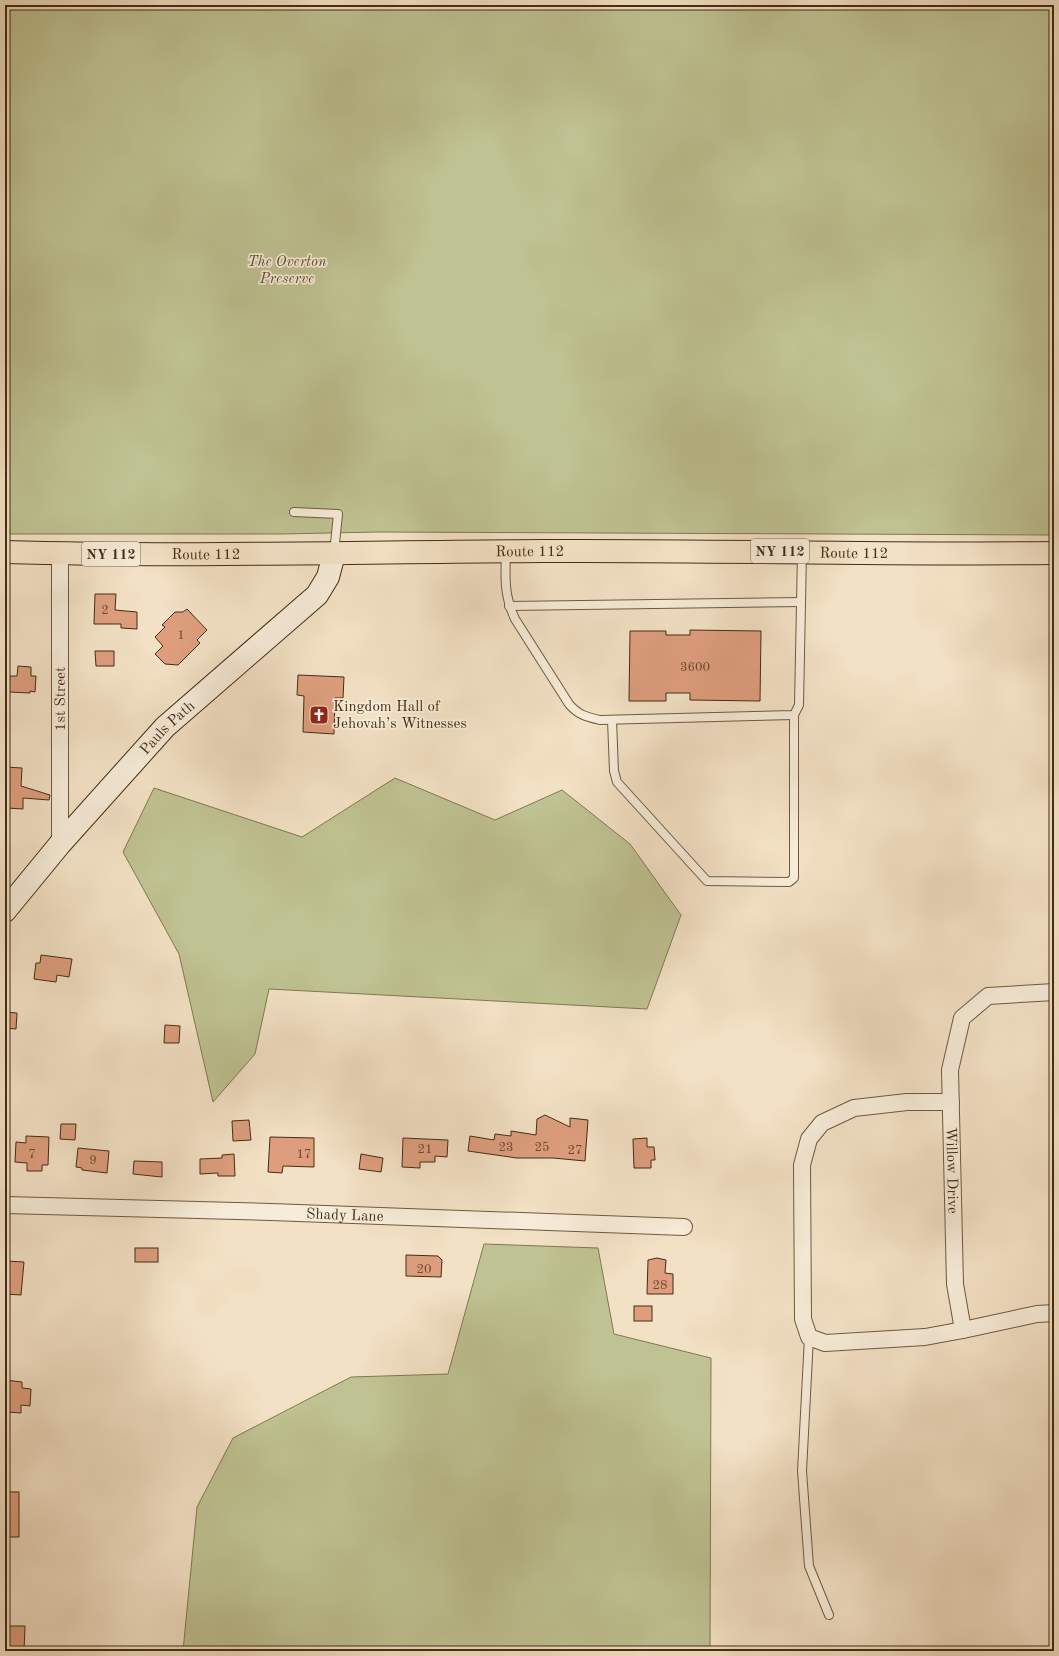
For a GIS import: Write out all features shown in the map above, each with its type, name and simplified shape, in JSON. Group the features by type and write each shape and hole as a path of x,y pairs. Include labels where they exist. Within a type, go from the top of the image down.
{"main road":[{"name":"Route 112","path":"5,552 60,554 334,554 506,552 1054,553"}],"street":[{"name":"1st Street","path":"60,554 60,844"},
{"name":"Pauls Path","path":"5,911 60,844 164,727 317,595 328,577 334,554"},
{"name":"Willow Drive","path":"963,1330 955,1284 950,1070 962,1018 988,996 1054,992"},
{"path":"951,1102 907,1102 854,1108 822,1123 809,1139 802,1165 803,1319 809,1337 825,1343 925,1337 1037,1314 1054,1313"},
{"name":"Shady Lane","path":"5,1205 271,1212 684,1227"}],"lane":[{"path":"294,512 338,514 334,554"},
{"path":"506,552 506,592 509,606 515,619 569,704 576,712 585,717 600,720 794,715"},
{"path":"612,720 614,771 617,782 707,881 789,882 794,878 794,715 799,705 802,552"},
{"path":"509,606 801,602"},
{"path":"809,1337 802,1471 809,1566 829,1615"}],"green space":[{"name":"The Overton Preserve","path":"5,5 1054,5 1054,535 377,532 281,534 5,534"},
{"path":"395,778 495,820 562,790 630,844 681,915 647,1009 269,989 255,1054 213,1102 179,954 123,852 154,788 302,837"},
{"path":"484,1244 598,1248 614,1334 711,1358 710,1651 183,1651 197,1507 233,1438 351,1377 448,1374"}],"building":[{"path":"95,594 116,594 115,610 137,612 137,629 121,628 121,624 94,624"},
{"path":"187,609 207,630 197,640 200,643 178,665 165,664 155,654 163,646 155,637 165,627 162,625 175,612 183,612"},
{"path":"690,630 761,631 760,701 690,700 690,693 666,693 666,701 629,701 630,631 666,631 666,635 690,635"},
{"path":"95,651 114,651 114,666 96,666"},
{"path":"18,666 31,667 31,676 36,676 35,692 9,692 10,676 17,676"},
{"name":"Kingdom Hall of Jehovah’s Witnesses","path":"298,675 344,677 343,698 335,698 334,734 303,732 304,696 297,695"},
{"path":"5,767 22,768 21,786 50,795 49,800 23,798 23,809 7,808 7,800 5,800"},
{"path":"41,955 72,959 69,977 57,975 56,982 34,979 36,963 40,963"},
{"path":"5,1012 17,1013 16,1029 5,1028"},
{"path":"165,1025 180,1026 179,1043 164,1043"},
{"path":"545,1115 570,1127 570,1118 588,1120 585,1161 553,1158 517,1158 468,1151 470,1136 494,1140 495,1134 511,1136 511,1131 536,1135 537,1119"},
{"path":"249,1120 251,1140 233,1141 232,1121"},
{"path":"61,1124 76,1124 75,1140 60,1139"},
{"path":"26,1136 49,1137 48,1165 42,1165 42,1171 27,1171 27,1163 15,1162 16,1142 26,1143"},
{"path":"270,1137 314,1138 314,1167 283,1166 282,1173 268,1172"},
{"path":"403,1138 448,1140 447,1157 435,1156 435,1162 420,1162 420,1168 402,1167"},
{"path":"647,1138 647,1147 654,1147 655,1160 651,1160 651,1168 634,1168 633,1139"},
{"path":"78,1148 109,1151 107,1173 82,1170 82,1168 76,1167"},
{"path":"234,1154 235,1176 218,1176 218,1173 200,1174 200,1159 222,1158 222,1155"},
{"path":"361,1154 383,1158 381,1172 359,1169"},
{"path":"134,1161 162,1162 162,1177 133,1174"},
{"path":"135,1248 158,1248 158,1262 135,1262"},
{"path":"406,1255 438,1256 442,1260 441,1277 406,1276"},
{"path":"657,1258 666,1260 665,1273 673,1274 673,1294 647,1294 648,1260"},
{"path":"6,1261 24,1262 21,1295 5,1294"},
{"path":"634,1306 652,1306 652,1321 634,1321"},
{"path":"5,1380 22,1382 22,1388 31,1389 30,1406 21,1405 21,1413 6,1412 5,1410"},
{"path":"5,1492 19,1492 19,1537 5,1537"},
{"path":"5,1626 25,1626 24,1651 5,1650"}],"place":[{"name":"Kingdom Hall of Jehovah’s Witnesses","path":"319,715"}]}
